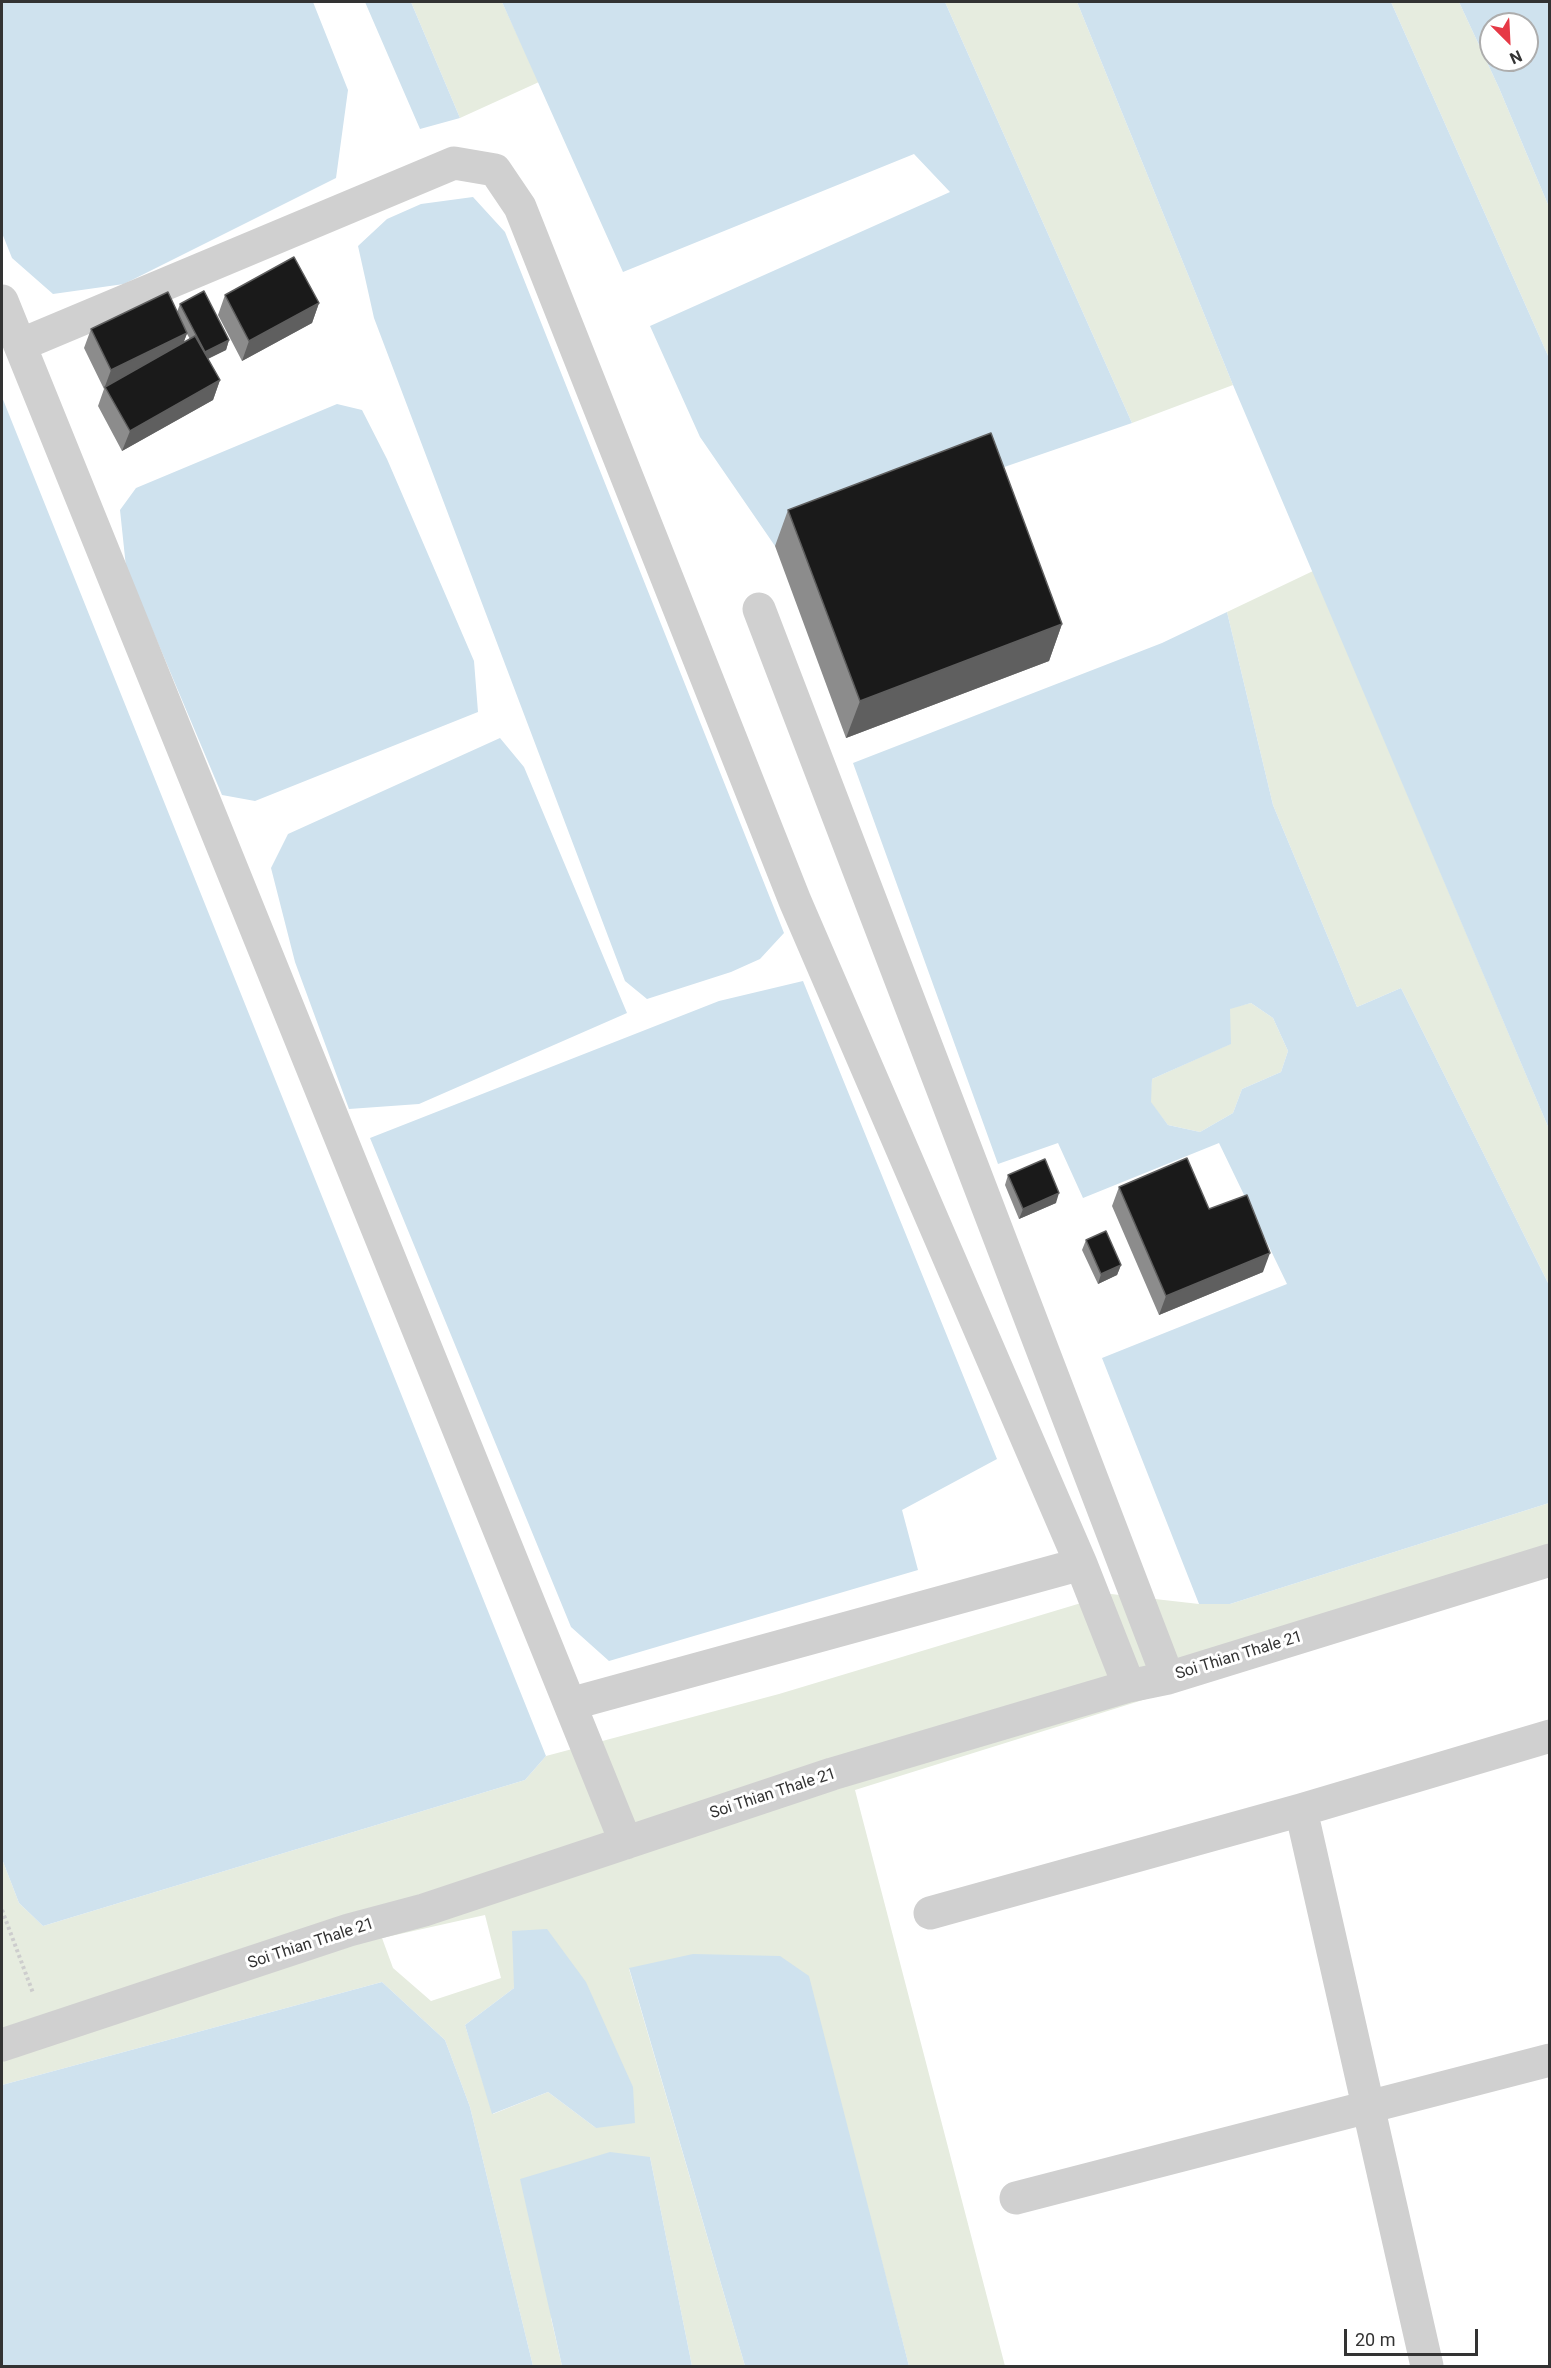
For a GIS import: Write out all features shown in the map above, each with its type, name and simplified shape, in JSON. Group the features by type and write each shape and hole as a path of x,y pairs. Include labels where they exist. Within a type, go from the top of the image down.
{"street":[{"path":"20,345 454,163 495,170 520,207 795,901 1081,1564 1130,1686"},
{"path":"2,300 626,1843"},
{"path":"759,609 1168,1678"},
{"name":"Soi Thian Thale 21","path":"2,2045 349,1930 424,1910 832,1774 1130,1686 1168,1678 1550,1560"},
{"path":"570,1704 1081,1564"},
{"path":"930,1913 1301,1810 1550,1736"},
{"path":"1301,1810 1427,2367"},
{"path":"1016,2198 1550,2061"}],"path":[{"path":"2,1910 48,2030"}],"shaded area":[{"path":"411,2 502,2 539,82 460,118"},
{"path":"945,2 1077,2 1233,385 1132,423"},
{"path":"1391,2 1459,2 1479,45 1479,72 1492,72 1499,88 1549,207 1549,358"},
{"path":"1313,571 1549,1129 1549,1285 1401,988 1357,1007 1273,805 1227,612"},
{"path":"1251,1003 1273,1018 1288,1051 1281,1072 1242,1089 1233,1113 1200,1132 1168,1125 1150,1102 1152,1079 1230,1044 1230,1008"},
{"path":"1549,1503 1549,1573 855,1790 1005,2366 909,2366 843,2113 629,1969 745,2366 692,2366 650,2157 551,2318 562,2366 533,2366 470,2107 445,2040 382,1982 2,2085 2,1859 19,1903 43,1926 525,1780 546,1756 779,1694 1111,1594 1199,1604 1230,1604","holes":["485,1915 501,1978 431,2001 393,1968 382,1938","514,1988 596,2128 548,2092 493,2114 465,2025"]}],"water":[{"path":"2,2 313,2 348,90 336,178 124,284 53,294 12,258 2,233"},
{"path":"365,2 411,2 460,118 420,129"},
{"path":"502,2 945,2 1132,423 775,546 700,437 650,326 950,192 914,154 623,272"},
{"path":"1077,2 1391,2 1549,358 1549,1129 1233,385"},
{"path":"1459,2 1549,2 1549,207 1492,72 1539,72 1539,12 1479,12 1479,45"},
{"path":"473,197 505,232 784,933 760,959 731,972 647,999 625,981 374,318 358,246 387,219 421,204"},
{"path":"2,397 546,1756 525,1780 43,1926 19,1903 2,1859"},
{"path":"337,404 362,410 387,459 474,661 478,712 255,801 222,795 126,567 120,510 136,488"},
{"path":"1227,612 1273,805 1357,1007 1401,988 1549,1285 1549,1503 1230,1604 1199,1604 1102,1358 1287,1284 1219,1143 1083,1198 1058,1143 998,1164 853,763 1162,643","holes":["1251,1003 1273,1018 1288,1051 1281,1072 1242,1089 1233,1113 1200,1132 1168,1125 1151,1102 1152,1079 1231,1044 1230,1009"]},
{"path":"500,738 524,767 627,1013 419,1104 349,1109 295,962 271,868 288,834"},
{"path":"803,981 997,1459 902,1510 918,1570 609,1661 571,1627 370,1138 719,1001"},
{"path":"547,1929 586,1982 633,2087 635,2123 596,2128 548,2092 492,2114 465,2025 514,1988 512,1931"},
{"path":"693,1954 780,1956 809,1976 909,2366 745,2366 629,1968"},
{"path":"382,1982 445,2040 470,2107 533,2366 2,2366 2,2085"},
{"path":"610,2152 650,2157 692,2366 562,2366 520,2179"}],"building":[{"path":"294,257 319,303 249,341 225,295"},
{"path":"204,291 229,340 205,352 180,304"},
{"path":"168,292 187,333 111,370 91,329"},
{"path":"195,336 220,380 130,431 105,387"},
{"path":"991,433 1062,624 860,701 788,510"},
{"path":"1187,1158 1209,1209 1247,1195 1270,1253 1166,1296 1119,1187"},
{"path":"1045,1159 1059,1193 1023,1209 1008,1175"},
{"path":"1106,1231 1121,1265 1101,1274 1086,1240"}]}
